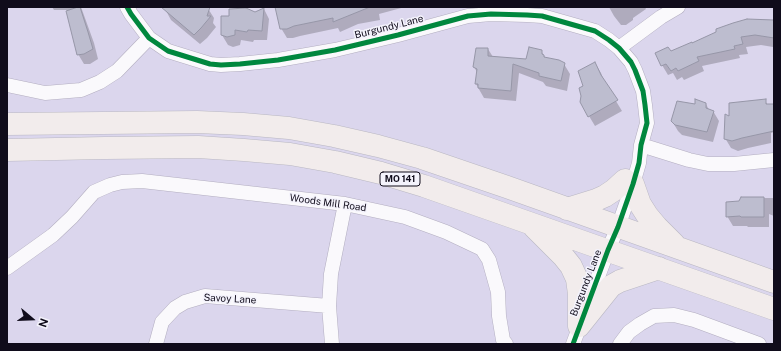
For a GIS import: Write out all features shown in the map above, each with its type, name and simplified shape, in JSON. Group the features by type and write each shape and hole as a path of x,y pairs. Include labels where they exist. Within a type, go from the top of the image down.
{"highway":[{"name":"MO 141","path":"7,124 197,122 289,128 334,136 422,158 774,282"},
{"name":"MO 141","path":"7,150 198,147 290,154 335,162 424,186 774,309"},
{"path":"567,209 596,200 629,182 640,204 656,227 678,248"},
{"path":"529,222 563,256 571,266 577,279 579,294 576,335"},
{"path":"576,335 611,286 620,281 659,268"}],"street":[{"name":"Burgundy Lane","path":"127,7 130,14 149,38 168,51 210,64 221,65 278,60 334,50 398,35 468,16 491,14 527,14 542,16 595,31 619,48 636,70 643,90 647,123 641,145 639,163 629,182 614,225 608,250 576,335"},
{"path":"619,48 661,17 678,7"},
{"path":"7,85 45,93 81,90 100,82 117,71 149,38"},
{"path":"641,145 689,160 708,164 734,164 774,160"},
{"name":"Woods Mill Road","path":"7,268 53,235 72,218 94,192 110,185 122,182 142,181 345,204 405,217 446,232 482,249 489,260 498,292 499,316 503,340 506,344"},
{"path":"332,344 329,306 330,274 345,204"},
{"name":"Savoy Lane","path":"156,344 162,322 175,308 185,302 204,296 329,306"},
{"path":"620,344 629,332 654,316 674,315 694,320 759,344"}],"building":[{"path":"80,7 93,49 84,54 77,55 66,11"},
{"path":"161,7 210,7 207,16 211,16 194,35"},
{"path":"275,7 370,7 333,22 333,18 294,26 287,29 280,29"},
{"path":"246,8 255,12 264,8 262,31 248,30 247,32 235,30 235,35 227,37 221,35 221,16 229,16 229,9"},
{"path":"747,19 774,20 774,38 755,35 741,37 743,44 734,46 735,49 697,57 699,61 678,71 676,68 671,71 666,64 661,66 655,53 668,47 671,51 716,32 716,29"},
{"path":"529,47 542,50 544,57 559,60 565,63 561,81 539,76 539,73 513,64 511,91 478,88 478,84 475,84 477,69 473,67 476,48 488,48 488,56 526,59"},
{"path":"595,62 601,75 618,100 588,117 580,102 581,96 579,88 583,86 578,71"},
{"path":"695,99 706,103 706,108 714,111 707,132 675,125 671,121 677,101 695,104"},
{"path":"766,99 766,104 774,104 774,131 732,141 724,139 725,114 729,116 729,103"},
{"path":"741,197 764,197 764,217 726,217 726,202 739,201"}],"cycle path":[{"path":"127,7 149,38 168,51 210,64 221,65 278,60 335,50 468,16 491,14 542,16 595,31 609,40 619,48 631,62 635,70 643,91 647,123 633,184 573,344"}]}
